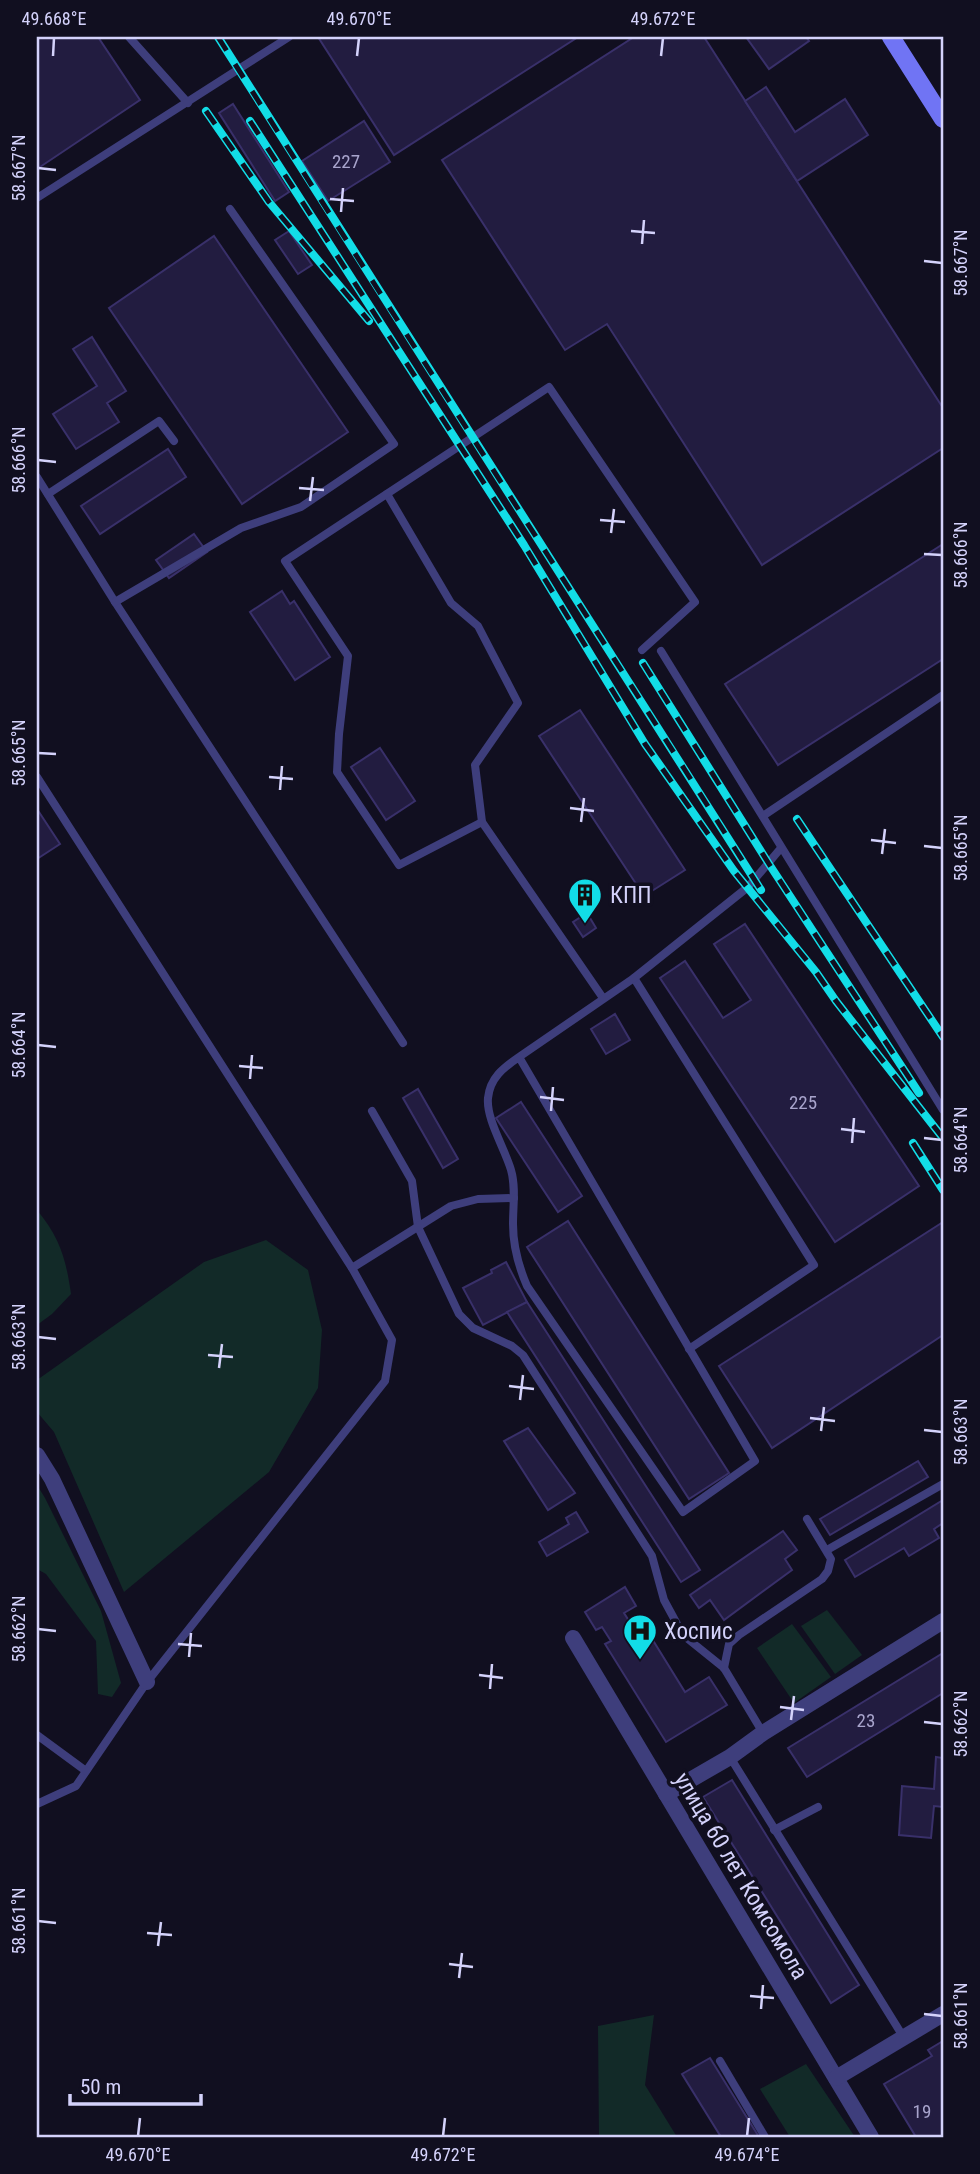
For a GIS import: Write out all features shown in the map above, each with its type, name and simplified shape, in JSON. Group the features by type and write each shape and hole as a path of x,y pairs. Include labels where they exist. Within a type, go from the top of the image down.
{"main road":[{"path":"891,37 943,119"}],"street":[{"path":"37,1455 52,1479 147,1682"},
{"path":"666,1794 730,1757 763,1733 943,1621"},
{"name":"улица 60 лет Комсомола","path":"573,1638 871,2137"},
{"path":"835,2078 943,2014"}],"lane":[{"path":"129,37 188,103"},
{"path":"37,198 289,37"},
{"path":"115,602 241,528 301,507 394,444 230,209"},
{"path":"482,822 399,865 337,772 348,656 285,561 549,387 695,602 642,650"},
{"path":"48,494 159,421 174,441"},
{"path":"37,477 115,602 403,1043"},
{"path":"387,494 451,603 478,626 518,704 475,765 482,822 603,998"},
{"path":"662,651 943,1110"},
{"path":"763,817 943,695"},
{"path":"37,777 352,1268 392,1340 384,1381 147,1682 76,1786 37,1804"},
{"path":"519,1057 755,1461 683,1511 527,1286 514,1248 512,1173 488,1099 496,1075 519,1057 634,978 748,887 781,848"},
{"path":"634,978 814,1265 689,1349"},
{"path":"372,1111 412,1181 418,1227 459,1314 473,1328 512,1346 523,1355 652,1556 664,1600 683,1635 724,1668 763,1733"},
{"path":"352,1268 451,1206 478,1199 514,1198"},
{"path":"827,1550 943,1484"},
{"path":"724,1668 729,1644 826,1575 831,1565 827,1550 807,1519"},
{"path":"37,1735 86,1771"},
{"path":"730,1757 904,2038"},
{"path":"774,1830 818,1807"},
{"path":"720,2062 765,2137"}],"green space":[{"path":"37,1210 61,1249 71,1294 37,1325"},
{"path":"266,1240 308,1270 322,1330 318,1388 269,1472 124,1592 54,1432 37,1412 37,1380 204,1262"},
{"path":"37,1485 101,1611 121,1683 112,1697 98,1694 96,1641 46,1574 37,1569"},
{"path":"827,1610 862,1655 835,1674 801,1626"},
{"path":"792,1624 831,1677 794,1703 757,1648"},
{"path":"654,2015 645,2085 677,2137 599,2137 598,2026"},
{"path":"806,2064 855,2137 790,2137 760,2089"}],"building":[{"path":"37,37 98,37 140,100 37,169"},
{"path":"318,37 578,37 394,155"},
{"path":"634,37 704,37 943,408 943,448 762,565 607,324 565,350 442,160"},
{"path":"746,37 806,37 809,41 769,69"},
{"path":"766,87 795,132 845,99 868,135 797,181 745,101"},
{"path":"233,104 289,192 275,201 219,113"},
{"path":"364,121 390,162 328,201 302,161"},
{"path":"289,231 312,265 298,274 275,240"},
{"path":"214,236 348,432 242,504 109,308"},
{"path":"92,337 126,391 107,403 119,422 76,449 53,414 97,386 73,349"},
{"path":"168,449 186,477 100,534 81,506"},
{"path":"194,534 207,552 169,578 156,560"},
{"path":"943,544 943,659 778,765 725,684"},
{"path":"282,591 290,604 294,601 330,657 295,680 250,612"},
{"path":"580,710 685,870 644,896 539,736"},
{"path":"380,748 415,801 386,820 351,767"},
{"path":"37,809 60,844 37,859"},
{"name":"КПП","path":"587,913 596,928 583,937 573,922"},
{"path":"745,924 919,1186 835,1242 660,978 685,961 723,1018 751,1000 714,944"},
{"path":"615,1014 630,1040 606,1054 591,1029"},
{"path":"418,1089 458,1159 443,1168 403,1098"},
{"path":"521,1102 582,1196 558,1212 496,1118"},
{"path":"568,1221 729,1473 689,1499 527,1247"},
{"path":"943,1222 943,1335 772,1448 719,1366"},
{"path":"506,1262 527,1302 483,1325 463,1288 492,1273 491,1270"},
{"path":"527,1302 700,1570 681,1582 507,1312"},
{"path":"528,1428 575,1493 548,1510 504,1441"},
{"path":"918,1461 928,1477 830,1535 820,1519"},
{"path":"943,1500 943,1523 934,1529 939,1538 909,1556 904,1548 855,1577 845,1560"},
{"path":"576,1512 588,1532 547,1556 539,1542 569,1524 566,1518"},
{"path":"783,1531 797,1550 785,1559 792,1570 724,1620 710,1600 699,1608 690,1595"},
{"name":"Хоспис","path":"625,1587 636,1606 624,1613 633,1627 641,1621 685,1692 709,1677 727,1705 666,1742 605,1644 611,1641 602,1627 596,1630 585,1612"},
{"path":"943,1653 943,1693 807,1777 788,1748"},
{"path":"936,1757 943,1758 943,1807 934,1806 931,1838 899,1835 902,1786 934,1789"},
{"path":"732,1780 859,1985 831,2003 703,1797"},
{"path":"943,2041 943,2137 916,2137 884,2084 932,2056 928,2050"},
{"path":"710,2058 759,2137 721,2137 682,2074"}],"railway":[{"path":"218,37 761,890"},
{"path":"206,111 269,202 369,321"},
{"path":"250,121 524,545 645,744 734,871 816,972 943,1138"},
{"path":"643,663 769,864 919,1093"},
{"path":"797,819 943,1037"},
{"path":"913,1143 943,1190"}],"place":[{"name":"КПП","path":"585,925"},
{"name":"Хоспис","path":"640,1661"}]}
